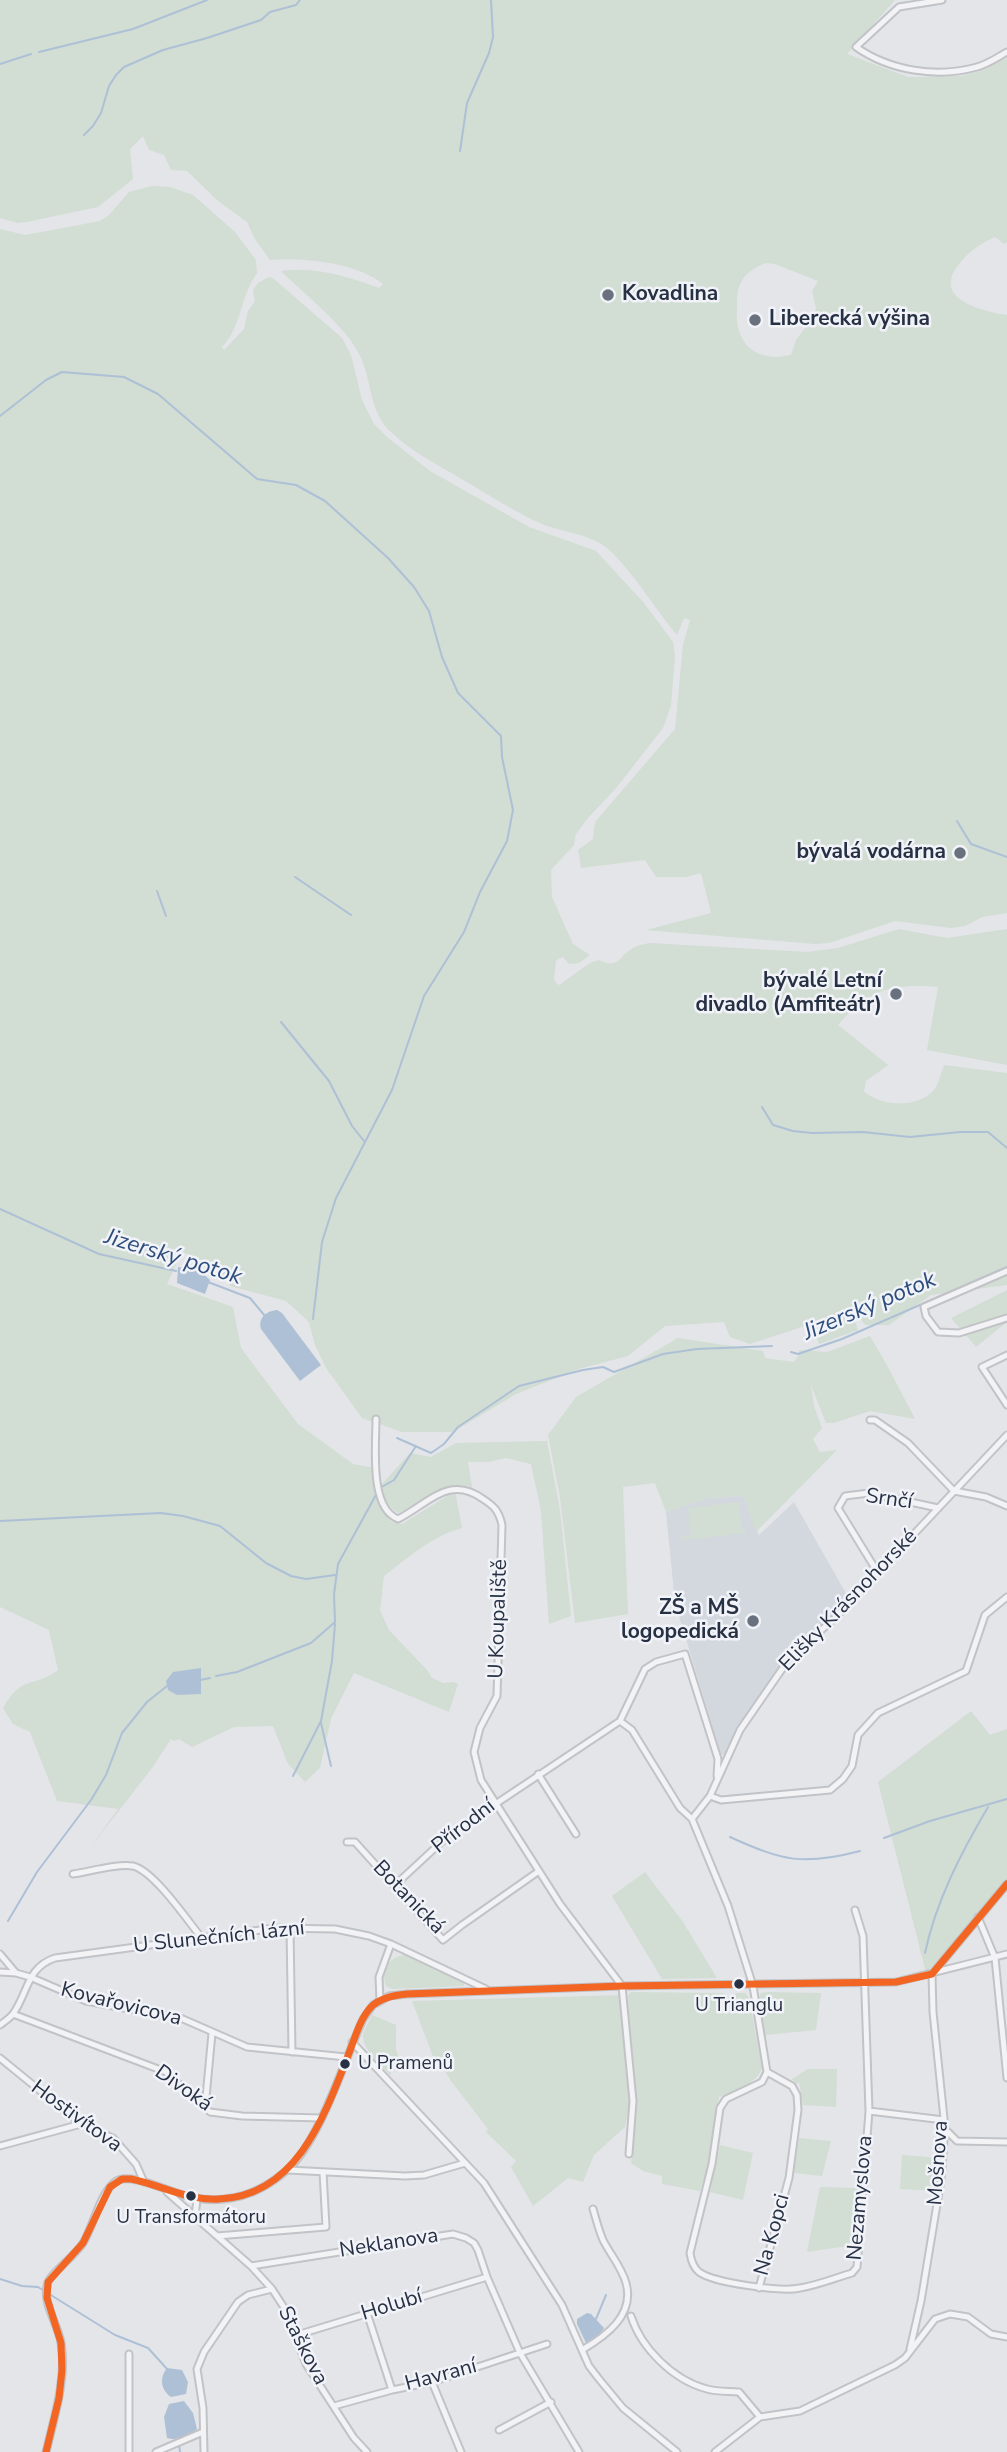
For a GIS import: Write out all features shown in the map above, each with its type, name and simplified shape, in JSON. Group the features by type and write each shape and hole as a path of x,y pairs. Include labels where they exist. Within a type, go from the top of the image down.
{"street":[{"path":"942,0 899,7 856,47 883,64 911,70 957,71 979,66 1007,52"},
{"path":"1007,1271 924,1307 926,1317 938,1332 959,1333 1007,1318"},
{"path":"1007,1355 982,1367 1007,1405"},
{"path":"870,1420 875,1420 908,1443 954,1491 986,1497 1007,1506"},
{"name":"U Koupaliště","path":"376,1421 379,1494 390,1516 398,1519 444,1491 462,1489 479,1496 495,1507 500,1515 502,1536 497,1696 480,1728 474,1752 481,1780 539,1871 622,1986"},
{"name":"Elišky Krásnohorské","path":"692,1819 710,1796 740,1730 789,1659 836,1617 1007,1435"},
{"name":"Srnčí","path":"878,1573 838,1508 845,1496 869,1493 938,1508"},
{"path":"710,1796 721,1801 831,1790 852,1766 858,1735 878,1713 966,1671 985,1615 1007,1597"},
{"path":"717,1782 718,1759 685,1654 656,1662 645,1669 620,1721 632,1730 680,1808 692,1819 728,1906 753,1986 767,2072"},
{"name":"Přírodní","path":"394,1886 449,1835 620,1721"},
{"path":"538,1774 576,1834"},
{"name":"Botanická","path":"347,1842 355,1842 443,1940 539,1871"},
{"path":"72,1874 131,1866 141,1870 155,1882 201,1937"},
{"path":"932,1974 1007,1884"},
{"name":"Nezamyslova","path":"759,2288 799,2288 852,2273 858,2267 869,2111 863,1936 855,1910"},
{"path":"978,1917 995,1958 1007,2078"},
{"path":"290,1928 292,2052"},
{"name":"U Slunečních lázní","path":"30,1977 42,1963 55,1958 201,1937 290,1928 335,1928 391,1944 487,1990"},
{"path":"380,2001 379,1977 391,1944"},
{"path":"0,1954 16,1973"},
{"path":"46,2452 63,2364 59,2331 48,2309 47,2284 78,2252 114,2183 128,2177 197,2199 222,2200 263,2188 287,2170 305,2151 363,2019 373,2005 388,1996 622,1986 896,1982 1007,1954"},
{"name":"Kovařovicova","path":"0,1972 30,1977 86,2001 174,2016 247,2048 346,2057"},
{"name":"Mošnova","path":"911,2349 941,2180 945,2128 933,2012 932,1974"},
{"path":"0,2025 13,2014 30,1977"},
{"path":"622,1986 633,2101 629,2154"},
{"name":"Divoká","path":"13,2014 166,2072 209,2112 242,2116 321,2118"},
{"path":"205,2108 212,2033"},
{"path":"352,2042 484,2183 562,2305 590,2366 623,2408 677,2452"},
{"name":"Hostivítova","path":"0,2058 81,2124 113,2138 136,2164 144,2182"},
{"name":"Na Kopci","path":"767,2072 792,2086 797,2095 798,2110 789,2178 759,2288 706,2276 697,2271 690,2253 712,2164 720,2108 726,2099 762,2082 767,2072"},
{"name":"Nezamyslova","path":"869,2111 944,2120"},
{"path":"0,2146 81,2124"},
{"path":"945,2128 957,2141 1007,2142"},
{"path":"287,2170 405,2176 424,2175 465,2163"},
{"path":"217,2236 326,2227 323,2172"},
{"name":"Staškova","path":"167,2191 251,2266 272,2289 297,2335 306,2364 354,2438 367,2452"},
{"path":"195,2217 197,2199"},
{"path":"582,2350 605,2337 622,2315 628,2295 626,2282 602,2239 593,2209"},
{"name":"Neklanova","path":"251,2266 453,2234 474,2243 520,2353 578,2452"},
{"name":"Holubí","path":"297,2335 487,2277"},
{"path":"204,2452 197,2369 204,2351 238,2302 248,2295 272,2289"},
{"path":"919,2312 935,2319"},
{"path":"367,2313 392,2390"},
{"path":"715,2452 760,2417 800,2411 895,2365 935,2319 950,2315 968,2317 990,2334 1007,2337"},
{"path":"631,2316 635,2330 647,2349 663,2364 693,2384 708,2389 739,2392 760,2417"},
{"name":"Havraní","path":"334,2406 432,2382 547,2344"},
{"path":"129,2354 129,2452"},
{"path":"432,2382 461,2452"},
{"path":"499,2430 551,2402"},
{"path":"156,2452 203,2432"}],"shaded area":[{"path":"0,0 895,0 847,54 908,77 961,76 984,70 1007,58 1007,242 1004,244 995,237 972,251 952,275 951,285 962,301 1007,315 1007,913 982,917 965,926 951,928 895,921 829,943 815,944 646,930 711,913 701,873 686,877 656,877 645,860 581,868 578,850 593,839 595,822 675,729 683,645 690,620 684,618 677,635 625,567 600,543 542,524 424,457 400,440 384,425 379,416 364,366 354,345 335,322 281,271 318,271 379,288 383,284 345,266 298,260 270,260 247,222 217,200 187,171 171,170 164,155 149,150 143,136 130,149 133,179 98,207 27,222 17,223 0,218","holes":["765,263 775,264 818,281 812,291 816,308 814,316 796,340 791,355 778,357 757,353 749,347 743,340 737,319 738,292 743,279 750,271"]},
{"path":"152,186 170,187 193,195 235,232 256,260 257,273 247,291 234,330 222,347 224,350 244,329 248,311 255,301 253,290 258,283 269,277 274,279 342,338 351,355 362,400 374,424 387,437 430,471 529,527 596,551 644,603 673,642 675,657 671,706 663,728 617,787 588,818 576,834 574,845 551,870 552,897 573,944 590,955 579,963 569,964 563,957 556,960 554,980 559,985 590,963 599,960 615,963 633,948 650,943 807,952 838,948 899,929 947,938 1007,929 1007,1065 927,1050 938,987 908,986 882,991 860,1003 838,1025 888,1065 866,1081 864,1092 889,1103 908,1103 926,1097 935,1089 944,1065 1007,1073 1007,1285 931,1295 889,1325 865,1325 854,1310 750,1344 730,1337 724,1322 665,1326 628,1356 579,1369 516,1394 453,1432 402,1432 362,1418 326,1368 315,1345 309,1322 286,1301 230,1286 216,1269 182,1252 167,1284 233,1307 241,1348 298,1424 353,1464 375,1468 376,1497 391,1522 402,1524 455,1491 462,1528 431,1542 384,1576 380,1610 389,1630 432,1678 443,1683 458,1684 449,1712 354,1673 331,1719 320,1768 305,1782 288,1764 273,1726 234,1727 192,1747 179,1739 171,1739 90,1848 118,1809 57,1801 30,1732 13,1724 3,1708 16,1690 58,1670 49,1630 0,1607 0,229 25,235 100,221 109,215 129,192"},
{"path":"1007,1290 1007,1322 976,1347 951,1318"},
{"path":"852,1312 858,1330 819,1344 813,1327"},
{"path":"870,1336 915,1419 870,1411 834,1423 826,1423 811,1385 814,1406 822,1428 813,1439 820,1452 837,1450 756,1532 743,1496 707,1498 666,1512 655,1483 623,1487 628,1614 575,1623 560,1497 548,1435 576,1397 678,1338 763,1351 765,1358 794,1362 799,1350 827,1352"},
{"path":"547,1441 560,1510 571,1616 549,1624 541,1511 531,1464 506,1458 468,1462 472,1487 460,1485 441,1489 398,1513 386,1501 382,1484 410,1453 431,1457 456,1443"},
{"name":"ZŠ a MŠ logopedická","path":"743,1496 759,1535 794,1502 847,1595 844,1606 779,1666 740,1724 726,1754 721,1755 675,1603 666,1512 707,1498"},
{"path":"739,1502 742,1529 746,1529 746,1533 682,1540 681,1536 691,1534 688,1508"},
{"path":"971,1711 990,1735 1007,1729 1007,1881 926,1973 878,1782"},
{"path":"645,1872 683,1922 717,1978 662,1979 612,1896"},
{"path":"404,1955 464,1983 464,1986 392,1989 386,1986 384,1975 387,1966"},
{"path":"631,1992 724,1993 727,1997 745,1993 749,1998 762,2068 750,2083 719,2097 707,2168 700,2191 662,2184 662,2176 643,2171 631,2163 633,2144 628,1995"},
{"path":"761,1993 821,1993 816,2030 765,2035 759,1997"},
{"path":"623,1995 630,2104 625,2127 594,2155 583,2182 568,2178 533,2206 511,2167 516,2161 486,2132 488,2129 437,2059 434,2059 412,2001"},
{"path":"372,2015 396,2025 396,2049 400,2063 391,2069 391,2076 364,2043 364,2032"},
{"path":"808,2069 837,2069 836,2107 803,2105 799,2082 796,2084 792,2079"},
{"path":"799,2138 831,2141 822,2176 794,2173"},
{"path":"720,2145 753,2153 743,2200 710,2192"},
{"path":"902,2155 939,2158 937,2191 900,2189"},
{"path":"820,2187 859,2188 854,2245 807,2252"}],"water":[{"path":"178,1267 200,1271 210,1280 205,1294 177,1283"},
{"path":"277,1310 321,1365 300,1381 261,1329 264,1316"},
{"path":"201,1668 201,1694 177,1695 168,1690 166,1681 173,1672"},
{"path":"587,2313 604,2328 598,2337 586,2343 577,2319"},
{"path":"167,2368 182,2370 188,2382 186,2394 171,2397 165,2391 162,2380"},
{"path":"184,2401 193,2413 197,2429 183,2437 167,2438 164,2417 169,2404"}],"waterway":[{"path":"39,52 133,29 207,0"},
{"path":"84,135 101,113 109,86 124,67 163,50 261,20 270,12 296,5 300,0"},
{"path":"460,151 467,103 489,53 493,37 491,0"},
{"path":"0,64 31,54"},
{"path":"0,416 46,380 62,372 124,377 158,394 257,479 296,485 325,501 388,558 414,587 429,611 442,657 458,693 501,736 502,757 513,810 507,841 480,892 464,932 424,996 392,1090 336,1198 322,1242 313,1319"},
{"path":"957,821 971,844 1007,857"},
{"path":"295,877 351,915"},
{"path":"157,891 166,916"},
{"path":"281,1022 329,1081 352,1126 364,1141"},
{"path":"762,1107 773,1125 793,1131 863,1132 910,1137 988,1132 1007,1148"},
{"name":"Jizerský potok","path":"0,1209 99,1254 176,1271"},
{"name":"Jizerský potok","path":"791,1352 798,1354 842,1339 1007,1267"},
{"name":"Jizerský potok","path":"208,1282 250,1298 265,1316"},
{"name":"Jizerský potok","path":"397,1438 431,1453 444,1444 458,1427 519,1386 603,1367 614,1372 663,1354 697,1349 772,1346"},
{"path":"380,1488 394,1480 416,1446"},
{"path":"216,1676 237,1672 311,1643 335,1622 334,1594 338,1564 377,1493"},
{"path":"0,1521 161,1513 183,1516 220,1526 266,1563 291,1576 306,1579 335,1575"},
{"path":"293,1776 321,1721 332,1661 335,1624"},
{"path":"200,1680 210,1678"},
{"path":"8,1921 37,1872 91,1800 106,1775 122,1733 147,1702 167,1686"},
{"path":"321,1723 331,1766"},
{"path":"884,1838 930,1821 1007,1799"},
{"path":"925,1953 950,1878 988,1807"},
{"path":"730,1837 794,1859 823,1859 860,1851"},
{"path":"0,2279 22,2286 38,2287 115,2335 148,2348 168,2370"},
{"path":"596,2319 606,2295"},
{"path":"178,2437 180,2452"}],"transit line":[{"path":"46,2452 59,2398 62,2370 61,2343 47,2298 48,2282 83,2243 110,2187 122,2179 131,2179 196,2198 219,2199 246,2194 269,2184 288,2168 318,2126 361,2022 372,2006 380,2000 407,1994 622,1986 896,1982 932,1974 1007,1884"}],"place":[{"name":"Kovadlina","path":"608,295"},
{"name":"Liberecká výšina","path":"755,320"},
{"name":"bývalá vodárna","path":"960,853"},
{"name":"bývalé Letní divadlo (Amfiteátr)","path":"896,994"},
{"name":"ZŠ a MŠ logopedická","path":"753,1621"},
{"name":"U Trianglu","path":"739,1984"},
{"name":"U Pramenů","path":"345,2064"},
{"name":"U Transformátoru","path":"191,2196"}]}
